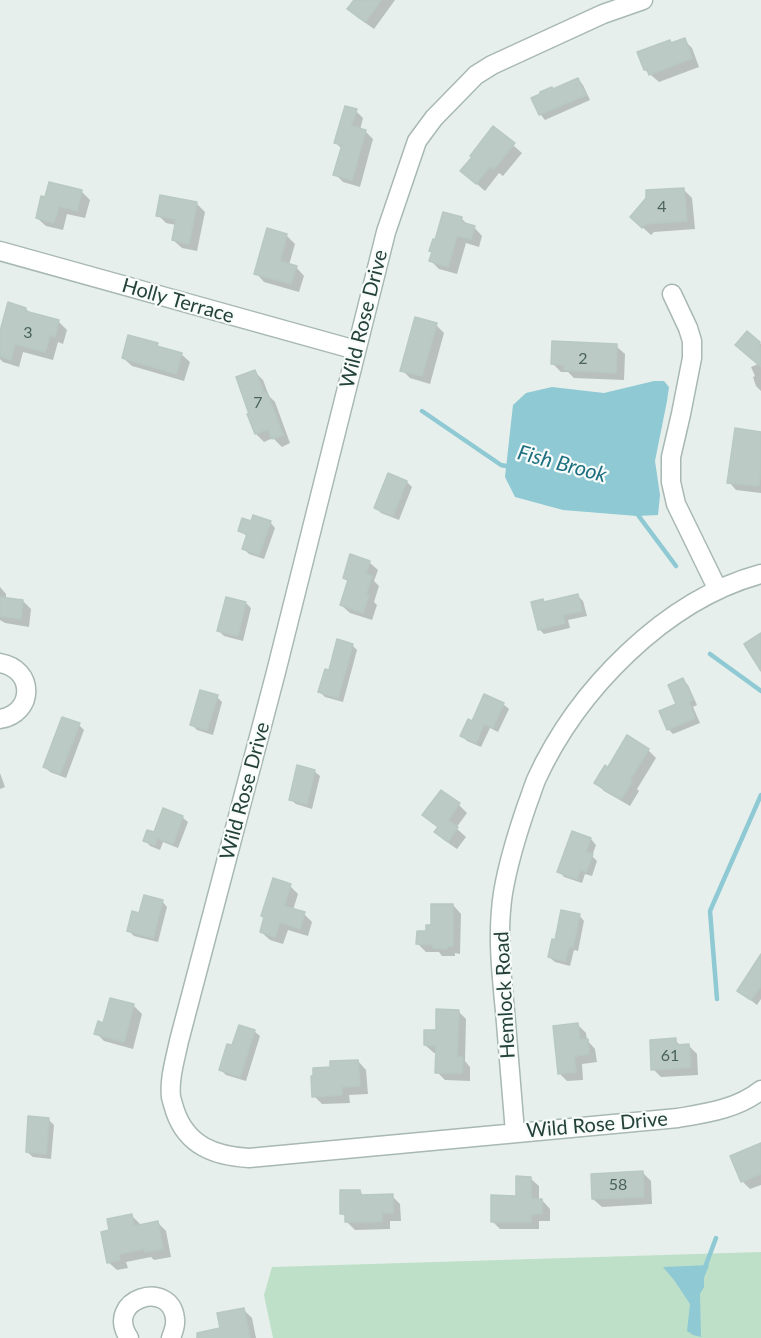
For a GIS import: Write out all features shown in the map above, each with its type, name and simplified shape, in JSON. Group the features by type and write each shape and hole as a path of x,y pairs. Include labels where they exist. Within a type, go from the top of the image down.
{"street":[{"name":"Wild Rose Drive","path":"643,0 603,14 492,65 476,75 434,118 417,141 389,222 356,350 276,672 179,1041 171,1080 171,1099 178,1120 188,1136 212,1151 249,1158 678,1118 720,1111 754,1096 761,1090"},
{"name":"Holly Terrace","path":"0,251 356,350"},
{"path":"672,294 688,328 692,341 692,358 671,457 671,482 676,504 718,590"},
{"name":"Hemlock Road","path":"515,1133 499,949 503,894 514,841 536,780 561,734 593,689 646,637 673,616 707,595 741,579 761,574"},
{"path":"0,663 9,665 18,672 25,683 26,695 18,711 8,718 0,719"},
{"path":"129,1338 124,1329 125,1312 136,1299 147,1296 164,1300 171,1308 175,1319 171,1338"}],"green space":[{"path":"761,1252 761,1338 273,1338 264,1295 272,1267"}],"water":[{"path":"654,381 664,381 669,387 655,461 660,495 658,515 637,516 563,510 515,497 505,477 513,405 526,393 552,387 604,393"},
{"path":"709,1265 700,1294 701,1337 687,1331 690,1304 663,1267"}],"building":[{"path":"354,0 381,0 365,22 347,9"},
{"path":"685,38 692,58 649,75 647,69 644,70 637,52 670,40 671,43"},
{"path":"578,78 586,95 539,115 531,98 540,92"},
{"path":"345,106 357,109 351,126 366,130 352,180 333,175 342,145 334,143"},
{"path":"493,126 515,143 494,169 490,166 476,184 460,171"},
{"path":"49,182 82,190 77,211 59,206 54,223 36,218 41,196 45,197"},
{"path":"684,188 687,221 646,224 642,228 630,217 646,198 646,190"},
{"path":"160,195 197,202 189,244 172,240 176,219 156,216"},
{"path":"443,212 462,217 461,222 475,226 471,239 457,236 448,267 429,261 432,252 429,251 433,239 435,240"},
{"path":"267,228 287,234 280,261 297,266 291,284 254,274"},
{"path":"8,302 26,308 25,311 59,320 55,337 50,335 45,352 15,344 11,360 0,356 0,331"},
{"path":"415,317 437,323 422,376 400,371"},
{"path":"747,331 760,342 761,367 735,345"},
{"path":"128,335 158,343 157,346 182,353 176,374 122,358"},
{"path":"552,341 617,344 616,373 564,370 564,365 551,364"},
{"path":"255,370 264,393 267,392 283,435 272,439 268,429 255,434 236,377"},
{"path":"735,428 761,432 759,486 727,483"},
{"path":"388,473 407,481 393,516 374,508"},
{"path":"253,515 271,521 259,555 242,549 247,534 238,531 242,518 251,521"},
{"path":"350,554 370,561 366,574 372,576 363,613 340,605 348,580 343,578"},
{"path":"578,594 582,611 563,615 565,623 538,630 531,602 543,599 544,602"},
{"path":"0,597 23,600 21,619 0,616"},
{"path":"226,597 246,602 238,636 217,631"},
{"path":"761,633 761,671 744,644"},
{"path":"337,639 353,644 338,698 318,692 325,669 329,670"},
{"path":"683,678 693,700 689,702 695,718 667,730 659,711 676,704 668,685"},
{"path":"200,690 218,695 207,730 190,725"},
{"path":"484,694 504,703 493,728 484,724 476,743 460,736 468,719 472,721"},
{"path":"62,717 80,723 60,774 43,767"},
{"path":"627,735 649,749 621,799 594,783 605,765 608,767"},
{"path":"297,765 315,770 307,804 289,800"},
{"path":"441,790 460,803 448,820 458,827 448,842 434,832 438,827 422,815"},
{"path":"163,808 183,816 173,844 157,838 155,845 143,841 147,830 154,832"},
{"path":"572,831 591,838 586,852 593,854 586,872 580,870 577,879 557,872"},
{"path":"273,878 291,884 284,906 305,912 300,929 280,922 275,937 260,932 264,917 261,916"},
{"path":"144,895 163,900 153,938 127,931 132,911 139,913"},
{"path":"431,904 453,904 453,946 447,946 447,949 416,944 417,931 426,931 426,925 431,925"},
{"path":"561,910 580,914 573,947 569,946 565,961 548,957 552,939 555,940"},
{"path":"761,954 761,986 751,1000 737,991"},
{"path":"110,998 134,1004 124,1042 94,1034 98,1021 103,1023"},
{"path":"436,1009 459,1010 457,1057 463,1057 462,1073 435,1073 436,1046 424,1045 424,1030 436,1030"},
{"path":"578,1023 580,1040 588,1039 589,1054 574,1056 576,1072 558,1074 553,1026"},
{"path":"239,1025 255,1030 240,1077 219,1070 227,1044 232,1045"},
{"path":"676,1038 676,1045 689,1044 691,1067 651,1070 650,1040"},
{"path":"358,1060 360,1086 342,1087 342,1095 312,1097 313,1068 330,1067 330,1061"},
{"path":"28,1116 49,1118 46,1154 26,1152"},
{"path":"761,1143 761,1174 741,1182 730,1156"},
{"path":"643,1171 644,1197 592,1199 591,1174"},
{"path":"516,1176 531,1177 531,1199 542,1199 542,1214 531,1214 531,1222 491,1222 491,1195 516,1196"},
{"path":"340,1190 360,1190 361,1195 393,1194 393,1213 382,1213 382,1222 345,1222 345,1214 340,1214"},
{"path":"132,1214 134,1226 158,1221 163,1249 145,1252 144,1249 119,1254 120,1260 107,1263 101,1232 109,1230 107,1219"},
{"path":"244,1308 250,1338 197,1338 197,1333 220,1328 217,1313"}],"waterway":[{"name":"Fish Brook","path":"422,411 501,465 511,467"},
{"name":"Fish Brook","path":"635,511 676,566"},
{"name":"Fish Brook","path":"710,654 761,691"},
{"name":"Fish Brook","path":"717,999 710,911 761,795"},
{"name":"Fish Brook","path":"704,1270 716,1238"}]}
